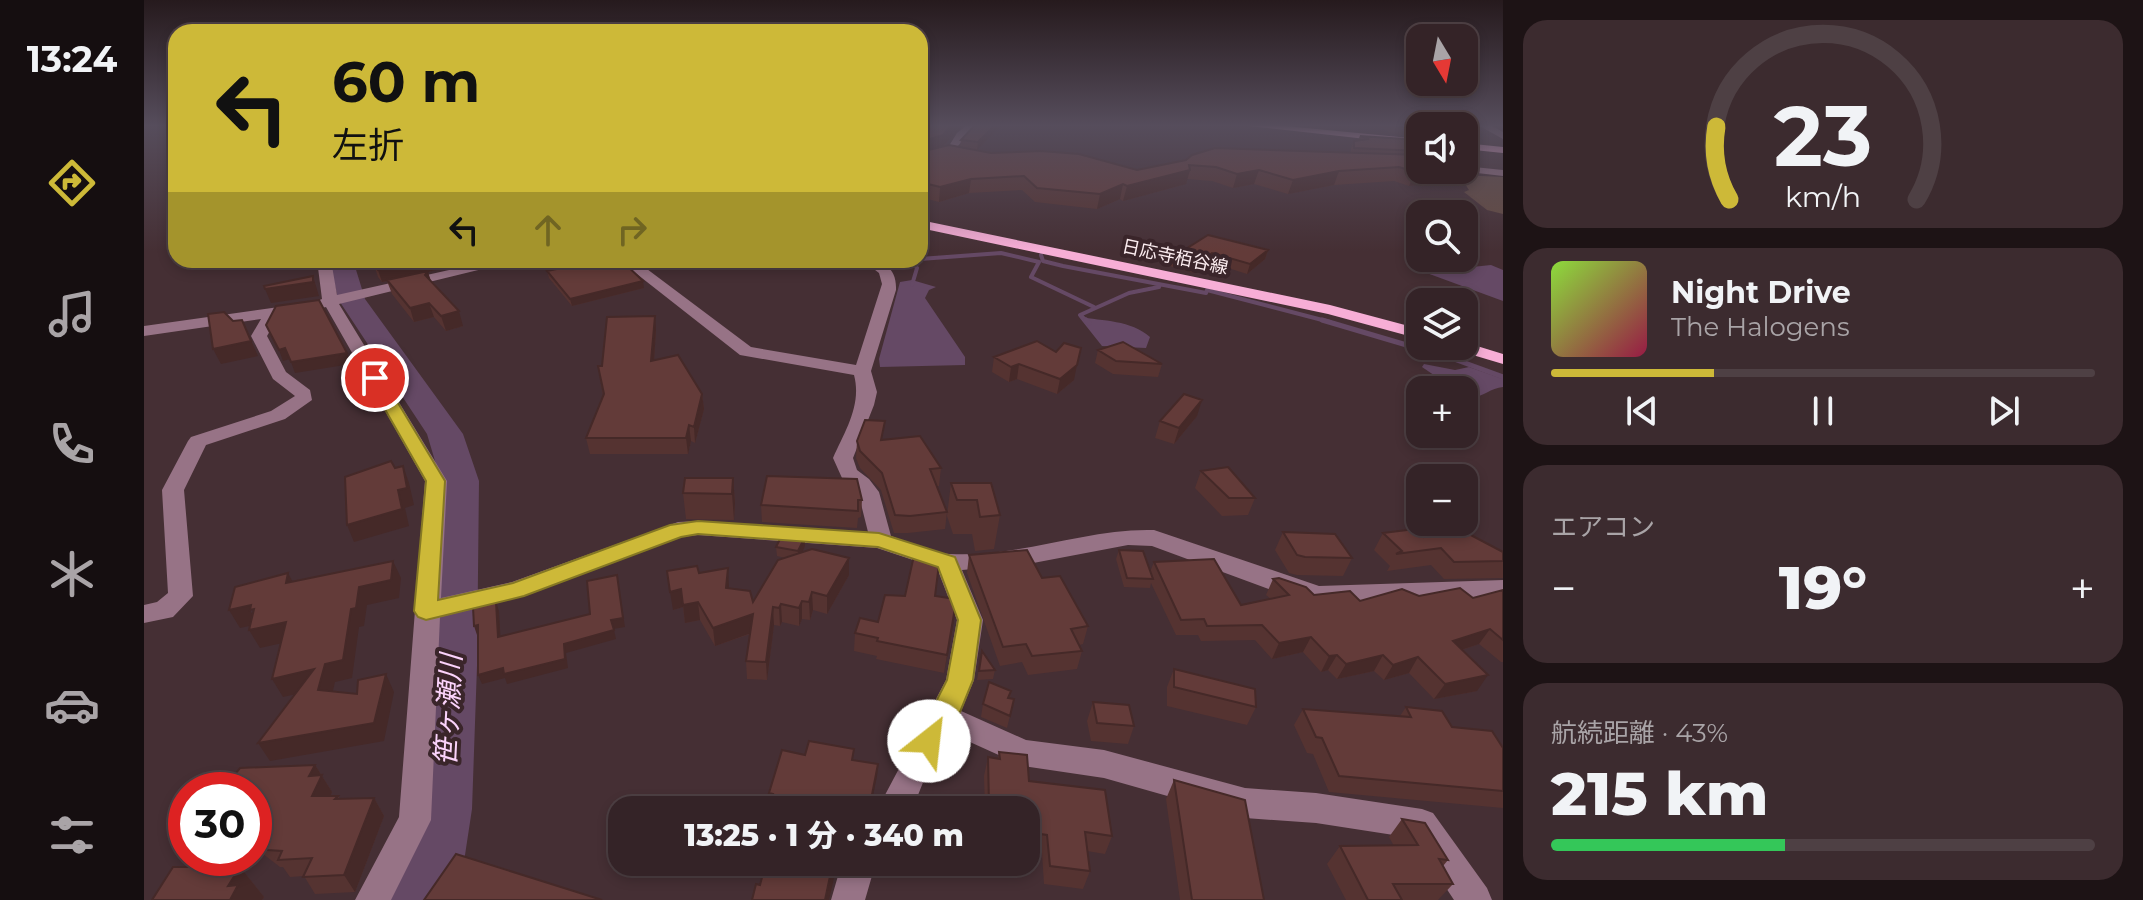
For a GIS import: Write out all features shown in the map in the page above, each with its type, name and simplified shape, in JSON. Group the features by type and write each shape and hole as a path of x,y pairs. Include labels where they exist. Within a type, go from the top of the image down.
{"main road":[{"name":"日応寺栢谷線","path":"928,226 1330,310 1406,330"},
{"path":"1478,351 1503,359"}],"street":[{"path":"1478,170 1503,173"},
{"path":"326,268 334,300 436,481 415,820 372,900"},
{"path":"144,331 272,313 476,268"},
{"path":"637,268 746,351 862,371"},
{"path":"879,540 880,532 866,489 850,477 843,458 868,392 862,371 890,282 883,268"},
{"path":"144,614 164,610 181,596 173,490 198,441 278,415 303,400 304,394 279,375 259,336 272,313"},
{"path":"430,610 516,590 678,530 698,528 879,540 947,563 1028,556 1140,536 1168,542 1284,586 1319,595 1503,589"},
{"path":"904,796 914,766 944,717 960,680 970,620 947,563"},
{"path":"944,717 1023,753 1104,764 1245,803 1316,808 1422,824 1475,900"},
{"path":"848,900 855,876"}],"shaded area":[{"path":"1478,176 1503,177 1503,214 1487,210 1464,192 1469,190 1465,184 1478,184"},
{"path":"1491,265 1503,270 1503,301 1478,292 1478,288 1468,288 1424,272 1478,272 1478,266"},
{"path":"912,280 936,287 929,290 925,298 965,357 965,365 880,367 879,359 900,282"},
{"path":"1079,317 1134,327 1150,337 1146,348 1102,346"},
{"path":"1424,364 1455,370 1469,367 1503,379 1503,387 1478,396 1478,376 1435,376 1422,367"}],"building":[{"path":"928,167 1126,167 1137,170 1189,167 1190,170 1127,186 1123,184 1100,194 1037,188 1024,176 971,179 940,187 928,184"},
{"path":"1216,167 1399,167 1339,171 1293,180 1259,170 1237,174"},
{"path":"1208,235 1268,250 1250,264 1212,253 1197,264 1173,257"},
{"path":"561,268 629,268 643,281 570,299 547,271"},
{"path":"428,271 425,275 459,311 441,316 429,303 410,308 387,280"},
{"path":"313,276 313,282 265,289 264,286"},
{"path":"319,300 347,353 291,362 285,348 279,350 266,325 276,306"},
{"path":"224,312 233,321 242,320 251,341 213,349 208,314"},
{"path":"655,316 651,361 678,355 702,394 694,427 689,425 686,438 586,438 604,394 598,366 602,366 607,317"},
{"path":"1037,341 1056,352 1064,343 1081,348 1077,365 1060,379 1019,364 1011,367 994,357"},
{"path":"1123,342 1162,364 1116,361 1098,350"},
{"path":"1184,394 1202,400 1179,428 1160,421"},
{"path":"865,420 885,421 881,440 920,436 941,468 930,469 947,512 895,515 882,473 860,451 857,441"},
{"path":"391,461 395,468 403,466 407,488 398,490 402,509 347,525 345,477"},
{"path":"1228,467 1255,498 1229,498 1201,471"},
{"path":"767,476 857,479 862,500 858,500 858,511 761,505"},
{"path":"685,478 733,478 732,494 683,493"},
{"path":"951,483 991,483 1000,515 980,517 977,500 957,500"},
{"path":"1406,530 1406,536 1473,536 1503,552 1503,561 1454,562 1441,548 1396,554 1402,551 1383,533"},
{"path":"1283,532 1335,534 1352,558 1297,555"},
{"path":"782,535 805,537 798,551 776,547"},
{"path":"812,549 849,558 827,596 812,592 809,602 802,601 799,608 781,604 779,608 773,607 766,662 746,661 753,614 713,628 698,602 683,605 681,589 670,592 667,571 697,566 699,573 728,568 726,588 750,591 753,602 778,560"},
{"path":"1027,550 1042,578 1060,576 1088,626 1071,629 1082,651 1032,656 1026,644 1003,647 969,555"},
{"path":"1119,550 1143,551 1153,579 1127,578"},
{"path":"915,551 934,554 939,564 935,596 955,599 956,602 947,655 877,641 878,638 855,633 860,618 878,622 885,595 905,596"},
{"path":"1214,559 1241,605 1289,595 1273,579 1279,578 1306,587 1314,595 1350,591 1360,601 1402,589 1419,596 1460,588 1473,598 1503,590 1503,640 1490,629 1453,641 1488,675 1445,684 1418,657 1393,665 1383,655 1346,664 1337,655 1329,656 1311,637 1279,643 1262,625 1207,626 1204,619 1181,620 1154,562"},
{"path":"393,561 391,580 359,587 356,608 351,609 343,660 325,664 318,690 357,694 358,680 386,674 374,723 258,743 314,669 272,679 286,622 249,630 254,609 250,610 251,605 229,610 235,587 288,573 286,583"},
{"path":"617,575 623,618 611,620 614,630 564,644 565,659 504,674 503,668 478,675 478,625 474,626 473,607 496,602 498,637 590,614 587,581"},
{"path":"982,651 995,670 979,671"},
{"path":"1174,669 1255,689 1256,707 1174,687"},
{"path":"989,682 1011,691 1008,698 1014,699 1010,716 983,704"},
{"path":"1093,702 1129,705 1134,726 1097,723"},
{"path":"1406,707 1442,711 1452,727 1492,731 1503,748 1503,791 1339,776 1322,738 1316,737 1303,709 1411,717"},
{"path":"809,741 854,749 852,760 878,764 872,796 772,796 769,793 782,750 805,755"},
{"path":"999,752 1027,755 1029,781 1105,790 1112,836 1085,832 1090,871 1050,866 1047,835 1040,834 1040,796 989,796 988,757 1000,759"},
{"path":"315,765 309,776 322,775 312,796 374,798 344,875 303,877 312,858 278,860 282,851 272,850 272,772 237,772 240,768"},
{"path":"1174,780 1245,800 1264,900 1192,900"},
{"path":"1402,819 1425,823 1448,860 1439,859 1453,884 1393,884 1402,900 1368,900 1340,846 1418,845"},
{"path":"456,854 602,900 424,900"},
{"path":"168,875 234,876 228,886 238,885 230,900 152,900"},
{"path":"762,876 830,876 825,900 752,900 756,884 760,885"}],"waterway":[{"path":"928,258 1001,253 1039,262 1031,277 1094,307"},
{"path":"1041,255 1043,261 1063,266 1206,293 1207,290 1330,322"},
{"name":"笹ヶ瀬川","path":"343,268 352,299 445,434 460,481 453,666 443,809 435,855 415,900"},
{"path":"912,285 917,268"},
{"path":"1088,322 1080,315 1129,293 1159,287"},
{"path":"1322,320 1454,359 1503,377"}],"route":[{"path":"375,378 436,481 426,611 516,590 678,530 698,528 879,540 947,563 970,620 960,680 944,717 929,741"}]}
